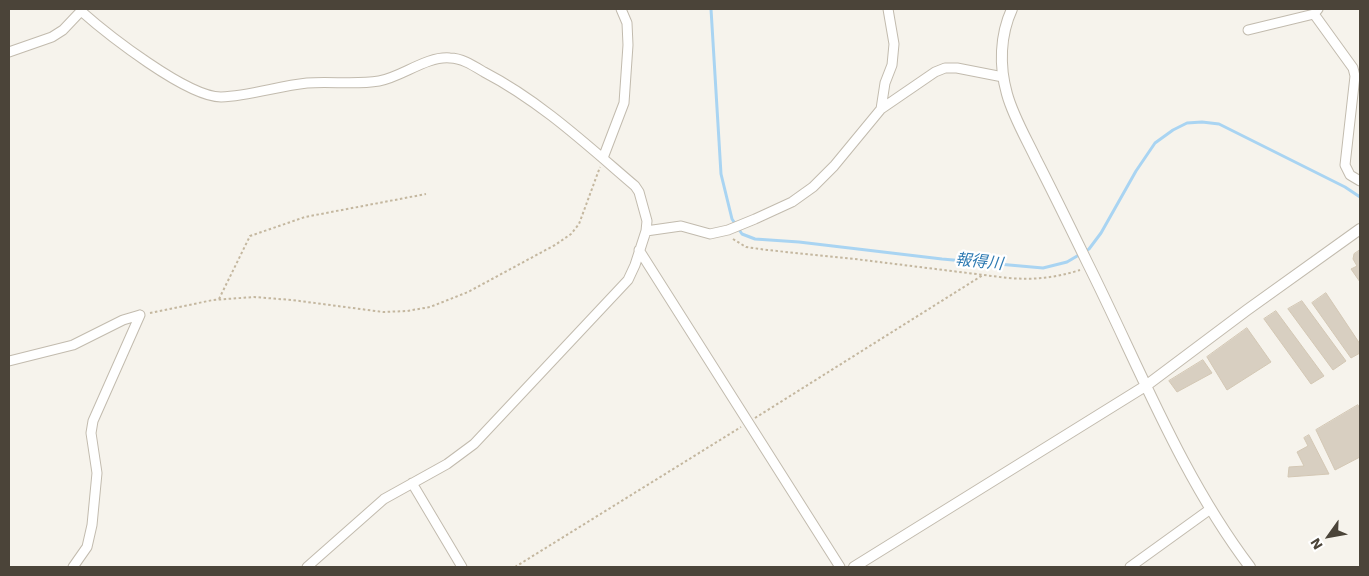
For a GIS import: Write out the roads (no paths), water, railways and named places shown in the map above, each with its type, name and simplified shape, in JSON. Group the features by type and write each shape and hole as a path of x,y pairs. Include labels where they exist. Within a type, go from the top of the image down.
{"street":[{"path":"603,158 624,103 628,45 627,22 621,9"},
{"path":"881,109 885,83 892,65 894,44 888,9"},
{"path":"1012,9 1003,38 1001,57 1007,95 1018,124 1209,510 1250,567"},
{"path":"9,52 52,37 63,30 81,11 116,40 183,85 219,97 244,95 307,83 376,82 436,59 449,57 464,61 534,101 603,158 635,186 639,192 647,221 646,232 636,265 628,280 474,444 447,464 384,499 307,567"},
{"path":"1248,30 1316,12 1353,68 1355,76 1345,165 1350,175 1360,182"},
{"path":"646,232 681,226 710,234 724,231 755,219 792,202 813,187 834,166 881,109 935,72 946,68 957,68 1003,77"},
{"path":"854,567 1147,385 1360,229"},
{"path":"639,250 840,567"},
{"path":"9,361 73,345 122,320 140,315 94,421 91,433 97,473 92,525 87,547 73,567"},
{"path":"412,483 462,567"},
{"path":"1130,567 1209,510"}],"waterway":[{"name":"報得川","path":"711,9 721,174 732,219 742,234 755,239 1043,268 1067,262 1089,249 1101,233 1136,171 1155,143 1187,123 1219,124 1345,187 1360,197"}]}
